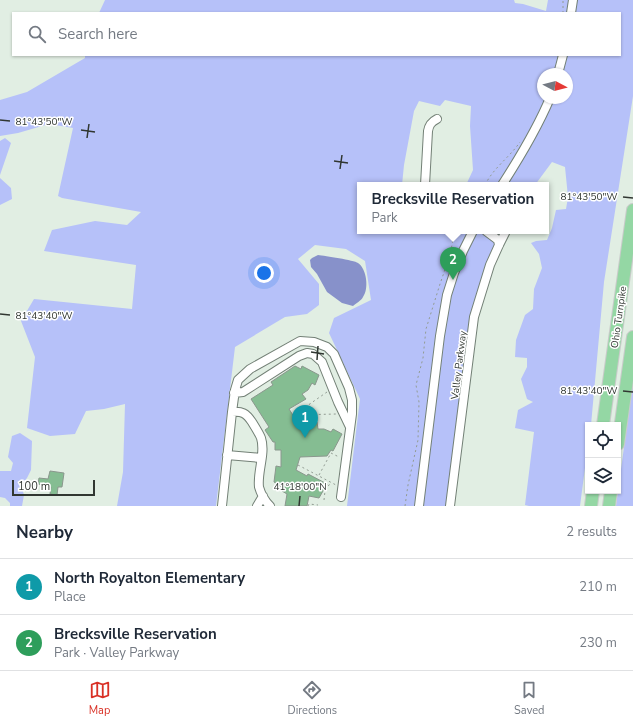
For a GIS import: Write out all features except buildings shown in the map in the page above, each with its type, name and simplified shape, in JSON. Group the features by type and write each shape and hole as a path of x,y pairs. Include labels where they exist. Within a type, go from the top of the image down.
{"highway":[{"name":"Ohio Turnpike","path":"603,422 633,210"},
{"name":"Ohio Turnpike","path":"621,423 633,337"},
{"path":"591,506 593,494"},
{"path":"609,506 611,494"}],"street":[{"path":"571,12 573,0"},
{"path":"560,68 563,56"},
{"path":"504,182 522,154 547,104"},
{"path":"425,182 428,131 429,126 437,119"},
{"path":"419,506 440,336 454,273 472,234"},
{"path":"490,234 498,240 499,245"},
{"name":"Valley Parkway","path":"450,506 474,317 490,265 504,234"},
{"path":"222,506 234,393 238,380 250,369 300,341 314,342 327,347 334,354 349,388 352,400 352,414 341,497"},
{"path":"309,354 310,342"},
{"path":"234,393 243,392 299,356 307,353 314,354 322,362 350,428"},
{"path":"232,412 242,412 247,415 261,439 262,450 259,487 270,506"},
{"path":"227,455 261,458"},
{"path":"257,506 263,496"}],"path":[{"path":"562,12 563,0"},
{"path":"487,182 494,171 523,138"},
{"path":"405,506 418,440 419,402 416,385 423,358 426,328 448,262 454,234"},
{"path":"329,390 294,415 338,414"},
{"path":"319,476 331,453 342,458"},
{"path":"298,465 338,486"},
{"path":"324,500 325,491 331,482"},
{"path":"308,506 309,504 318,505"}],"shaded area":[{"path":"105,0 514,0 515,3 546,11 548,0 633,0 633,96 604,282 591,422 585,422 585,468 580,506 525,505 534,432 515,428 518,410 533,402 527,399 521,379 527,367 527,358 515,357 516,340 525,315 533,309 534,289 542,268 539,254 531,243 547,240 552,228 556,210 566,209 568,197 565,167 552,162 537,182 467,182 473,170 470,126 471,106 445,100 440,106 419,101 414,111 402,182 357,182 357,234 500,234 490,254 477,293 471,319 447,506 347,506 360,399 329,333 334,318 371,300 365,261 346,249 315,245 298,259 319,284 319,305 307,314 285,317 235,347 216,506 117,506 123,472 125,404 104,409 86,411 75,434 50,436 27,428 35,357 21,321 34,299 132,309 136,265 44,251 52,230 95,221 127,225 141,212 62,198 58,196 73,128 49,124 18,133 0,136 0,100 27,92 85,58 85,56 621,56 621,12 99,12"},
{"path":"5,138 11,143 0,175 0,141"},
{"path":"0,178 11,188 12,199 0,205"},
{"path":"318,255 351,261 358,263 361,266 365,274 366,289 361,300 353,306 342,303 327,292 317,274 311,267 310,260"},
{"path":"633,382 633,506 616,506 618,494 621,494 621,469"},
{"path":"20,433 32,441 31,470 21,485 24,495 22,506 10,506 10,503 5,498 0,497 0,471 11,471 13,463 8,457 12,436"}],"place":[{"name":"Brecksville Reservation","path":"453,280"},
{"name":"North Royalton Elementary","path":"305,438"}]}
